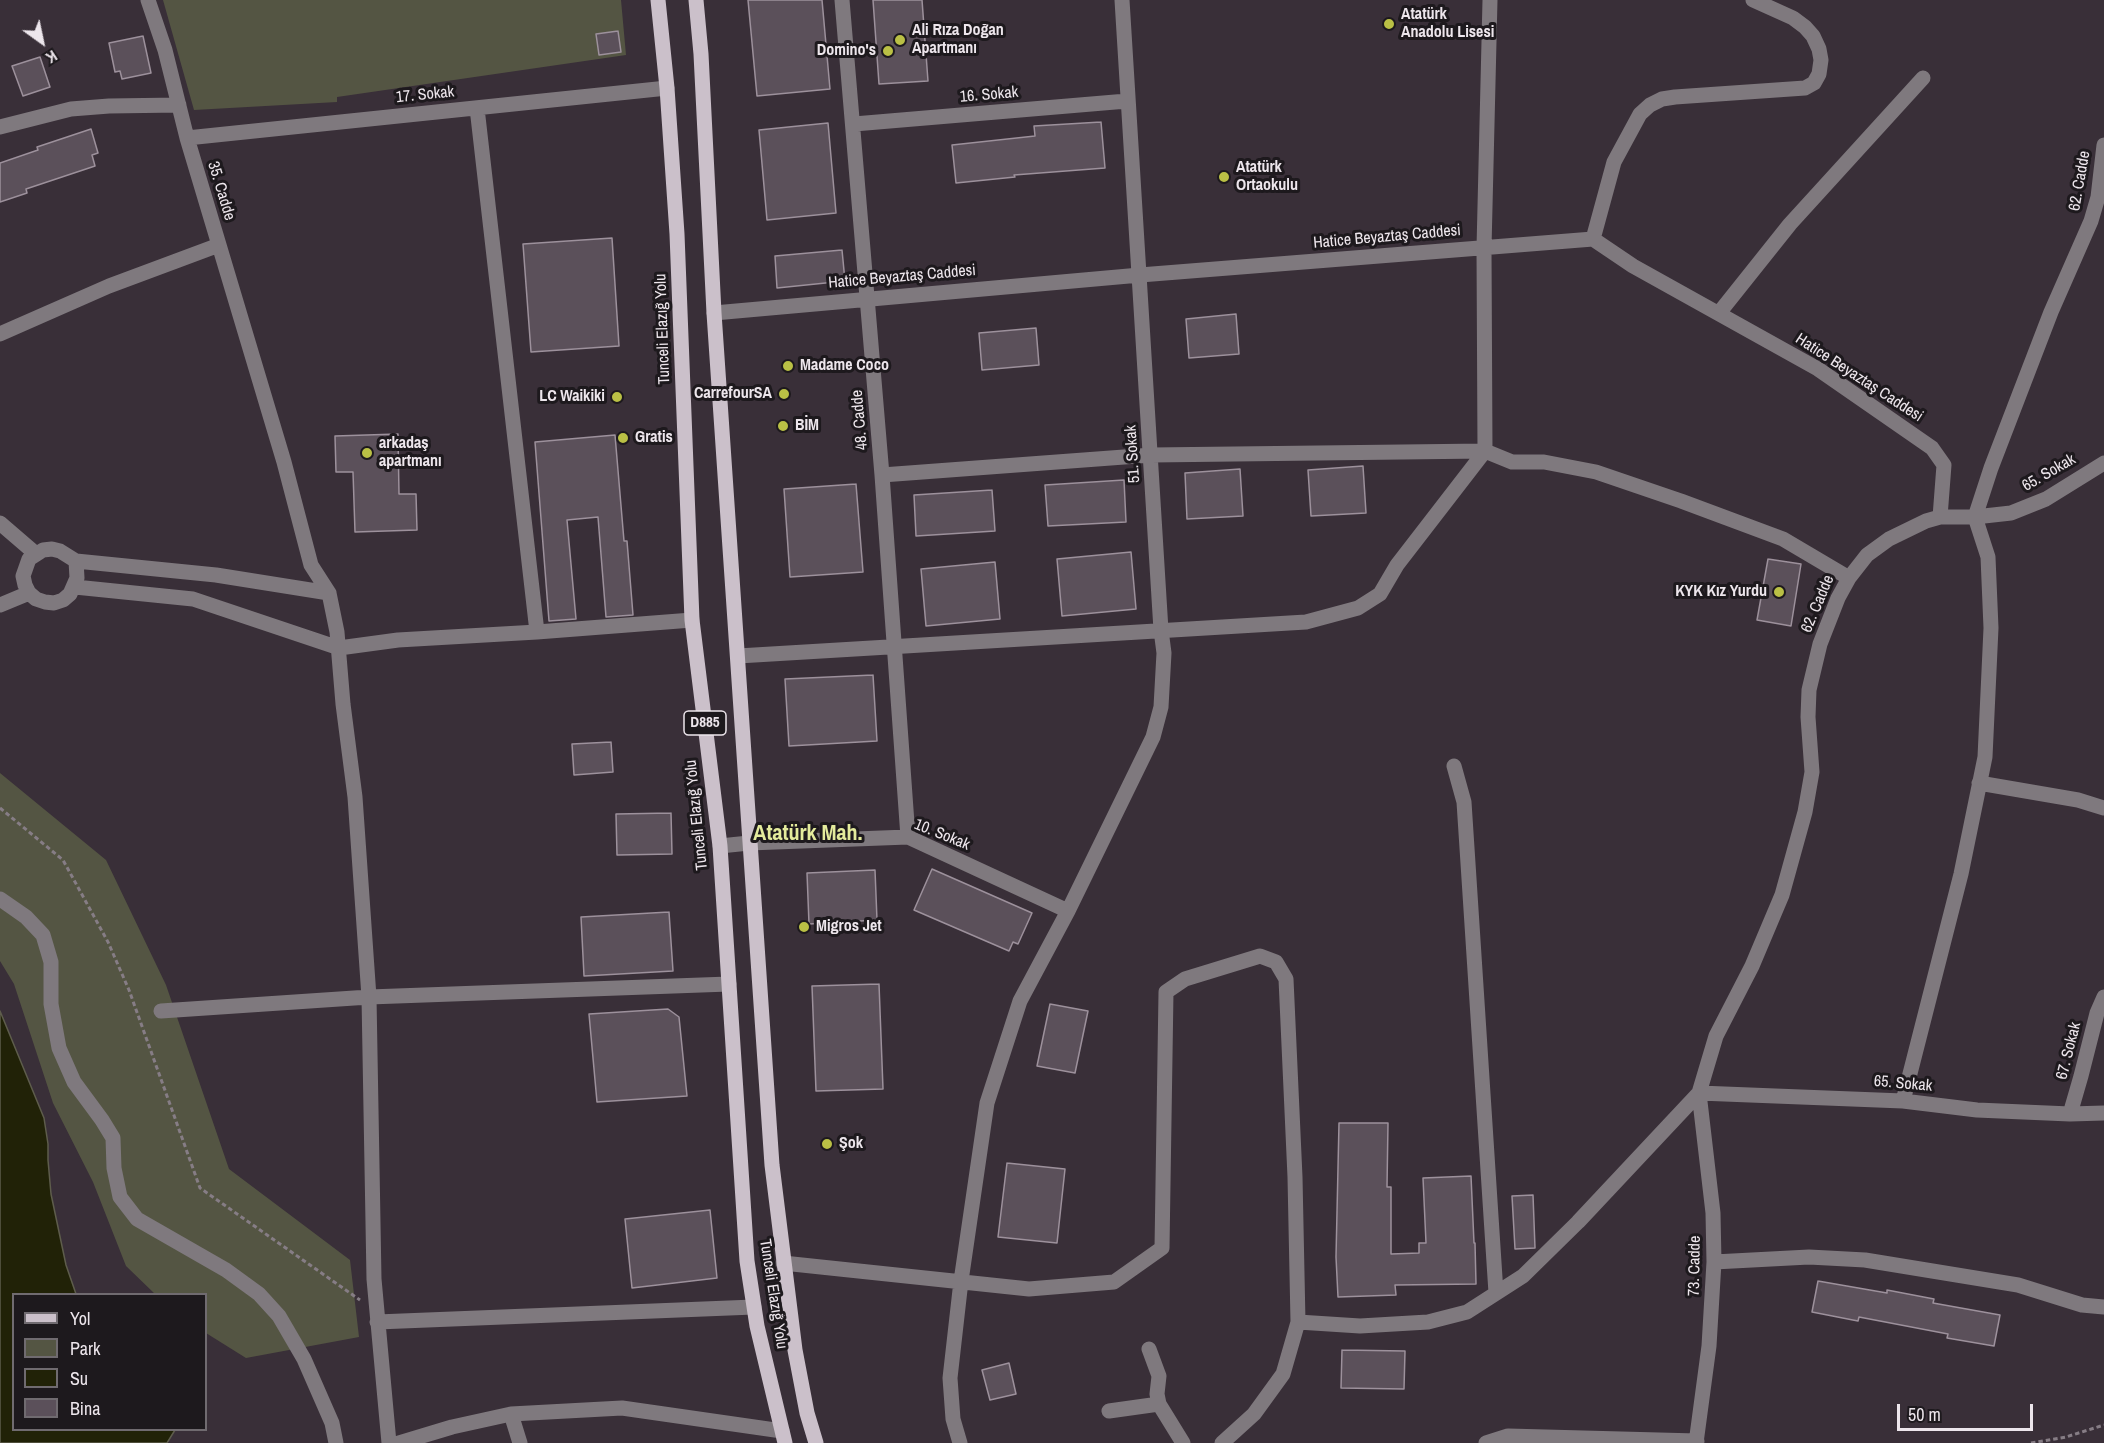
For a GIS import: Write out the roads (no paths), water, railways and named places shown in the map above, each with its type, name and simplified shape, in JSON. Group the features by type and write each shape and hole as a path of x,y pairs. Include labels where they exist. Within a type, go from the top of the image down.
{"main road":[{"name":"Tunceli Elazığ Yolu","path":"658,0 667,88 677,234 692,620 720,846 747,1261 757,1326 783,1437"},
{"name":"Tunceli Elazığ Yolu","path":"696,0 701,54 714,312 772,1165 795,1350 807,1413 816,1443"}],"street":[{"name":"35. Cadde","path":"148,0 179,105 186,138 284,462 311,565 329,593"},
{"name":"48. Cadde","path":"842,0 882,475 908,837"},
{"name":"51. Sokak","path":"960,1443 953,1419 950,1378 961,1281 987,1103 1020,1001 1068,911 1153,737 1161,707 1164,653 1122,0"},
{"path":"738,656 1306,622 1358,608 1380,594 1397,565 1485,451 1484,248 1490,0"},
{"path":"1593,239 1614,162 1640,114 1650,105 1662,99 1675,97 1805,88 1814,83 1819,74 1821,60 1820,49 1813,36 1793,18 1753,0"},
{"path":"1719,314 1790,224 1923,78"},
{"name":"17. Sokak","path":"186,138 667,88"},
{"name":"16. Sokak","path":"854,124 1127,101"},
{"path":"0,127 71,109 179,105"},
{"path":"477,108 537,632"},
{"name":"62. Cadde","path":"1699,1093 1716,1036 1752,966 1782,895 1805,812 1812,772 1808,717 1809,690 1820,644 1838,598 1849,578 1867,555 1889,539 1926,521 1940,517 1976,517 1991,468 2051,312 2091,221 2098,197 2104,145"},
{"name":"Hatice Beyaztaş Caddesi","path":"714,312 1593,239 1633,266 1818,369 1932,448 1944,465 1940,517"},
{"path":"0,334 109,285 219,245"},
{"path":"882,475 1151,455 1485,451 1512,462 1544,462 1596,472 1681,501 1783,539 1849,578"},
{"name":"65. Sokak","path":"1976,517 2011,513 2046,499 2104,463"},
{"path":"1903,1101 1961,874 1985,758 1991,628 1988,557 1976,517"},
{"path":"0,523 36,554"},
{"path":"76,561 75,587 63,600 54,603 36,599 29,593 23,576 29,559 52,549 76,561 216,575 329,593 339,648 343,704 355,797 369,997 374,1279 389,1443"},
{"path":"75,587 193,599 339,648 398,640 692,620"},
{"path":"0,605 29,593"},
{"path":"1454,766 1464,802 1496,1293"},
{"path":"1979,783 2078,800 2104,808"},
{"name":"10. Sokak","path":"720,846 908,837 1068,911"},
{"path":"0,899 26,917 43,935 51,962 51,1004 59,1048 74,1082 102,1120 112,1138 114,1168 120,1197 137,1219 226,1270 259,1294 279,1316 309,1370 332,1423 336,1443"},
{"path":"783,1263 1029,1289 1114,1282 1162,1248 1166,992 1185,979 1260,956 1275,962 1286,979 1295,1177 1298,1322 1283,1374 1254,1414 1222,1443"},
{"path":"161,1011 369,997 729,984"},
{"name":"67. Sokak","path":"2070,1114 2097,1013 2104,997"},
{"path":"1298,1322 1360,1326 1428,1322 1467,1312 1523,1276 1578,1222 1699,1093"},
{"name":"65. Sokak","path":"1699,1093 1903,1101 1977,1110 2070,1114 2104,1113"},
{"name":"73. Cadde","path":"1697,1442 1709,1346 1714,1262 1713,1213 1699,1093"},
{"path":"1714,1262 1809,1257 1865,1260 2018,1285 2082,1305 2104,1307"},
{"path":"377,1316 754,1307"},
{"path":"1149,1349 1159,1376 1158,1404 1183,1443"},
{"path":"1109,1411 1158,1404"},
{"path":"399,1443 452,1427 511,1414 622,1408 783,1437"},
{"path":"511,1414 520,1443"},
{"path":"1486,1443 1508,1436 1697,1442"}],"water":[{"path":"0,1011 44,1118 51,1194 66,1265 76,1293 12,1293 12,1431 174,1431 167,1443 0,1443"}],"place":[{"name":"Atatürk Anadolu Lisesi","path":"1389,24"},
{"name":"Ali Rıza Doğan Apartmanı","path":"900,40"},
{"name":"Domino's","path":"888,51"},
{"name":"Atatürk Ortaokulu","path":"1224,177"},
{"name":"Madame Coco","path":"788,366"},
{"name":"CarrefourSA","path":"784,394"},
{"name":"LC Waikiki","path":"617,397"},
{"name":"BİM","path":"783,426"},
{"name":"Gratis","path":"623,438"},
{"name":"arkadaş apartmanı","path":"367,453"},
{"name":"KYK Kız Yurdu","path":"1779,592"},
{"name":"Migros Jet","path":"804,927"},
{"name":"Şok","path":"827,1144"}],"district":[{"name":"Atatürk Mah.","path":"808,834"}]}
